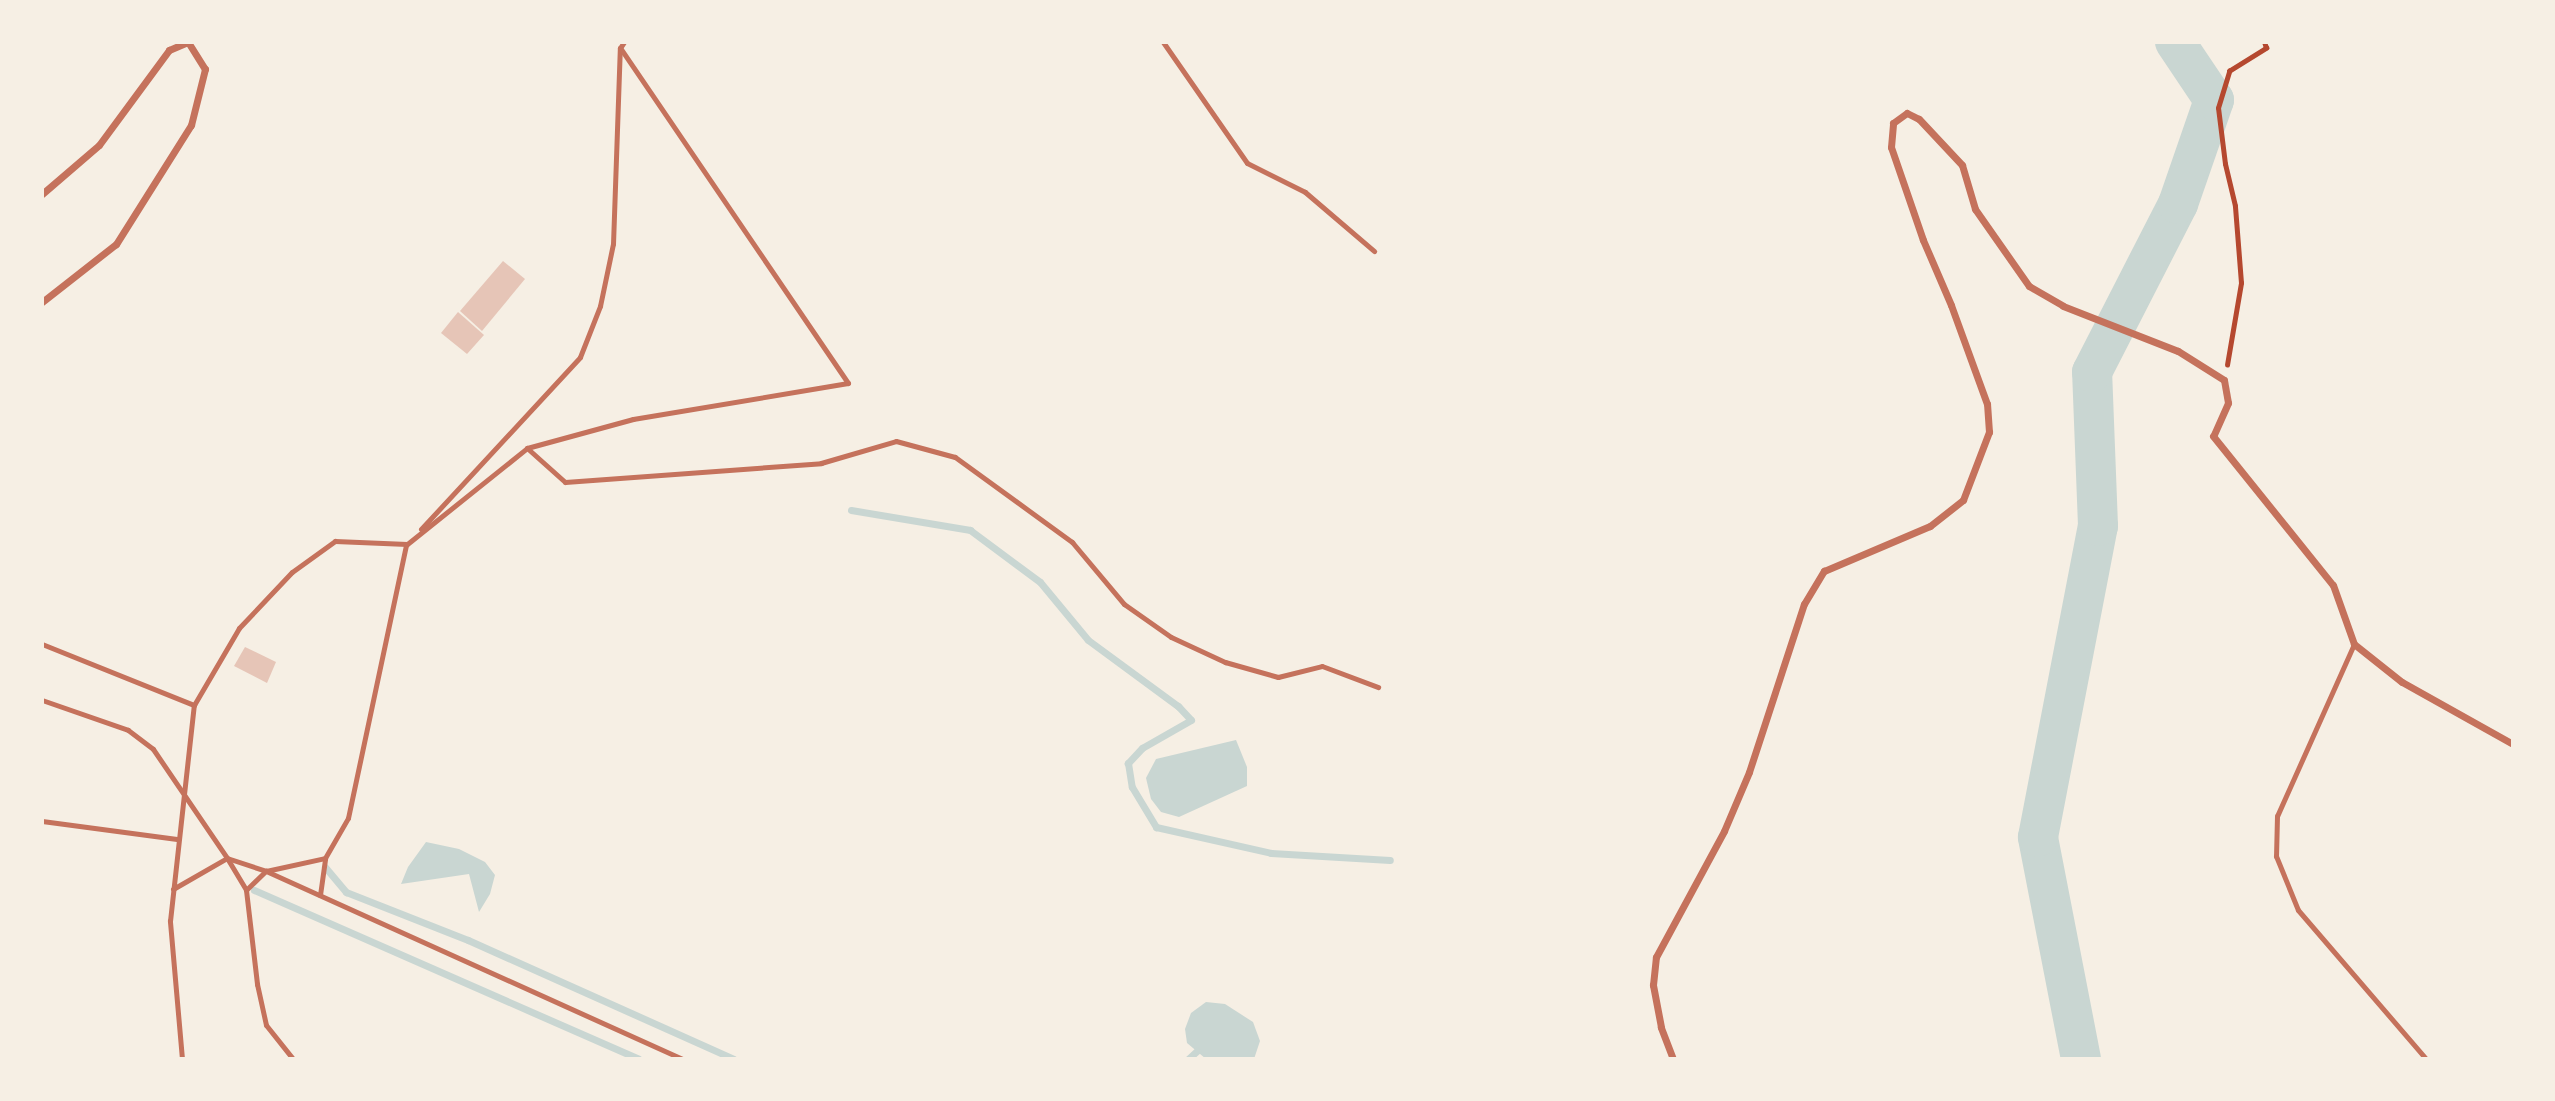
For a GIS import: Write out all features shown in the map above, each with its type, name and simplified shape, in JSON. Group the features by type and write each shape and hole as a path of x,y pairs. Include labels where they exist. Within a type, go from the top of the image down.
{"street":[{"path":"42,194 99,145 169,50 188,42 205,69 191,125 116,244 42,302"},
{"path":"1673,1059 1661,1027 1653,985 1656,957 1724,831 1749,772 1804,604 1824,571 1930,526 1963,500 1989,432 1982,391 1951,305 1923,240 1891,146 1890,132 1900,117 1907,114 1919,119 1962,165 1975,209 2029,286 2063,306 2178,351 2224,380 2228,403 2213,436 2333,584 2354,644 2402,682 2513,744"}],"lane":[{"path":"1163,42 1247,163 1305,192 1374,251"},
{"path":"182,1059 170,921 194,705 239,628 292,572 335,541 406,545 527,448 633,419 848,383 622,45"},
{"path":"320,895 325,858 348,818 406,545 580,357 600,306 612,244 622,45"},
{"path":"527,448 565,482 635,479 821,463 896,441 954,457 1072,542 1124,604 1171,637 1225,662 1278,677 1322,666 1378,687"},
{"path":"42,644 194,705"},
{"path":"2354,644 2277,816 2276,856 2298,909 2426,1059"},
{"path":"42,700 128,730 153,749 185,791 246,890 257,984 266,1025 293,1059"},
{"path":"42,821 177,839"},
{"path":"173,889 227,858 266,871 683,1059"},
{"path":"246,890 266,871 325,858"}],"path":[{"path":"2224,380 2241,283 2235,205 2225,164 2218,108 2230,71 2266,48 2264,42"}],"shaded area":[{"path":"1236,740 1247,767 1247,786 1179,817 1161,812 1151,799 1146,778 1156,759"},
{"path":"426,842 459,849 485,862 495,875 490,894 479,912 469,874 401,884 408,867"},
{"path":"1206,1002 1225,1004 1253,1022 1260,1041 1254,1059 1206,1059 1187,1043 1185,1029 1191,1013"}],"building":[{"path":"503,261 525,279 482,331 460,311"},
{"path":"458,312 484,335 467,354 441,333"},
{"path":"245,647 276,662 267,683 234,666"}],"waterway":[{"path":"2081,1059 2038,837 2098,526 2092,372 2178,204 2214,100 2175,42"},
{"path":"851,510 970,530 1040,582 1088,640 1178,706 1191,720 1142,748 1128,763 1132,787 1156,827 1271,853 1390,860"},
{"path":"325,867 346,892 468,940 734,1059"},
{"path":"254,890 639,1059"},
{"path":"1188,1059 1197,1051"}]}
